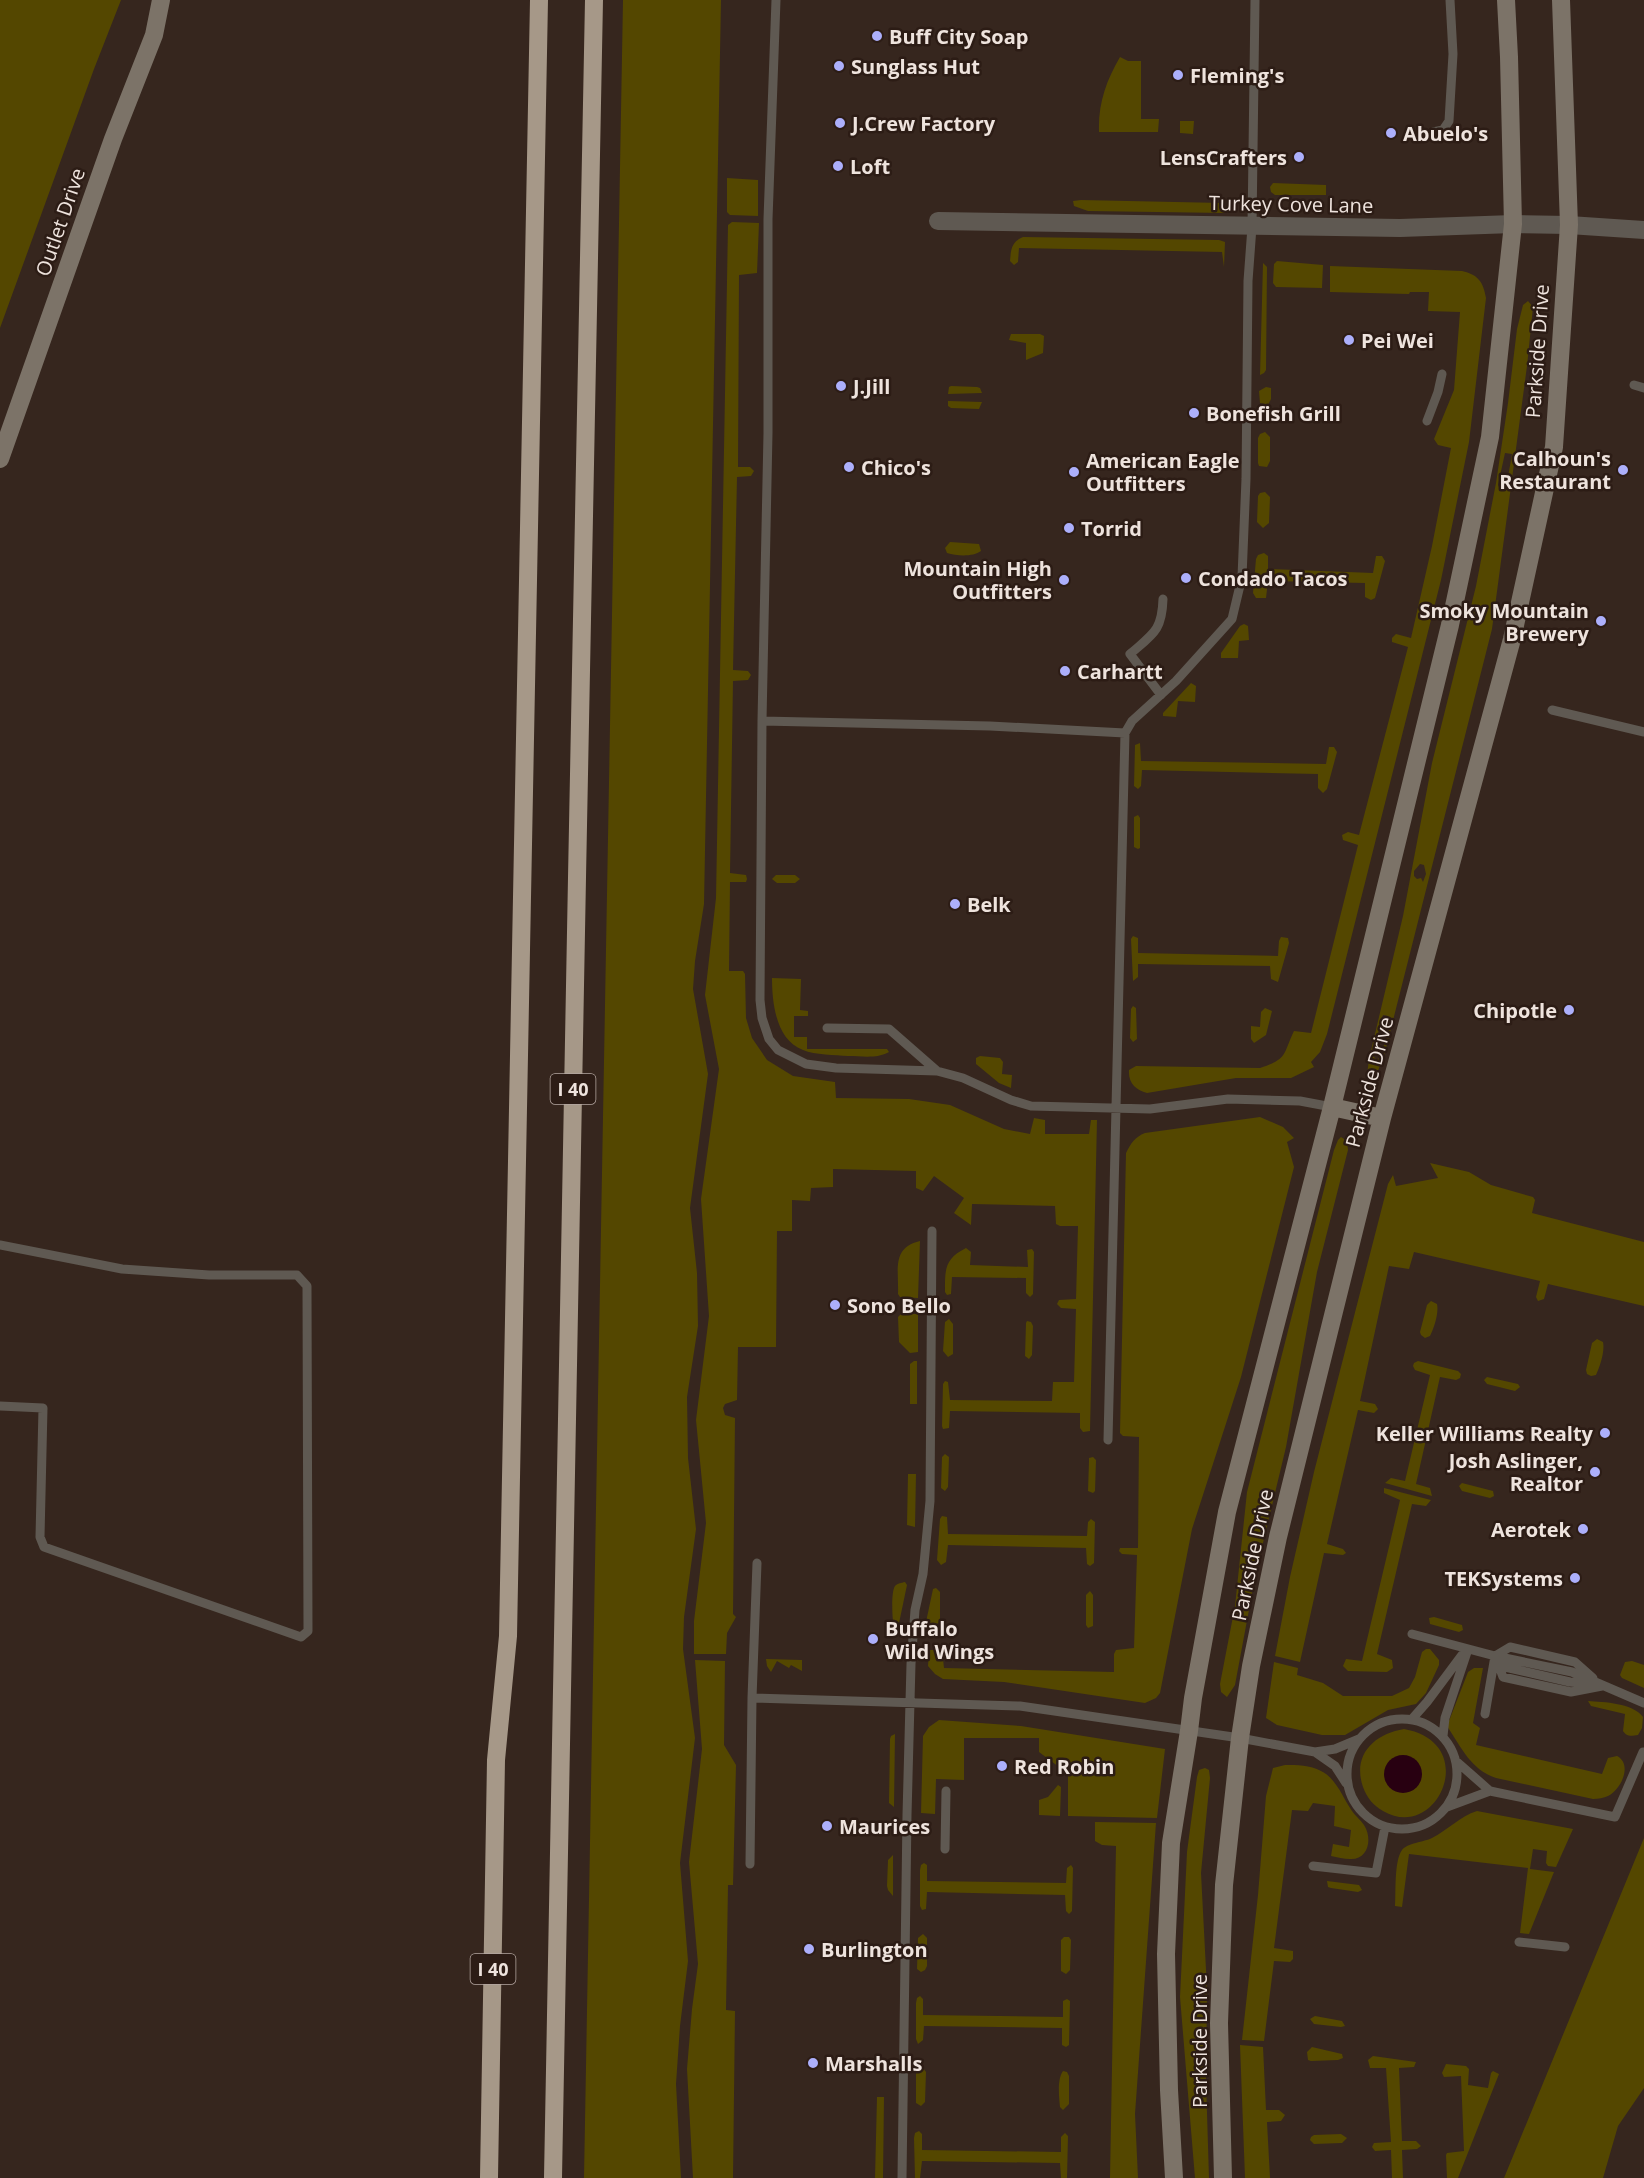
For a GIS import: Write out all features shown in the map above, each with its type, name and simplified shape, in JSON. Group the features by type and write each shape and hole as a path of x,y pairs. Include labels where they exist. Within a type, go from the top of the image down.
{"highway":[{"name":"I 40","path":"489,2178 496,1760 508,1624 539,0"},
{"name":"I 40","path":"553,2178 594,0"}],"street":[{"name":"Outlet Drive","path":"0,459 113,139 154,35 161,0"},
{"name":"Parkside Drive","path":"1174,2178 1169,2090 1166,1954 1170,1843 1194,1690 1227,1512 1332,1107 1450,625 1490,438 1513,224 1506,0"},
{"name":"Parkside Drive","path":"1223,2178 1219,2023 1224,1885 1240,1738 1251,1666 1278,1537 1382,1118 1512,639 1554,447 1569,225 1561,0"},
{"name":"Turkey Cove Lane","path":"938,221 1400,228 1513,224 1644,230"},
{"path":"1332,1107 1382,1118"}],"lane":[{"path":"776,0 768,219 768,422 762,721 760,1000 762,1018 769,1039 778,1050 806,1064 836,1068 937,1071 963,1078 1011,1101 1031,1106 1150,1109 1228,1098 1300,1101 1332,1107"},
{"path":"1108,1440 1125,733 1132,721 1161,695 1232,620 1242,577 1246,479 1248,281 1252,227 1255,0"},
{"path":"1433,132 1443,130 1449,121 1453,54 1450,0"},
{"path":"1427,421 1442,374"},
{"path":"1161,695 1130,654 1159,626 1163,599"},
{"path":"1552,711 1644,732"},
{"path":"762,721 990,726 1125,733"},
{"path":"827,1028 889,1029 937,1071"},
{"path":"903,2178 907,1815 912,1639 915,1610 923,1574 930,1501 932,1231"},
{"path":"0,1245 122,1269 209,1275 297,1275 307,1286 308,1631 301,1637 44,1547 40,1537 43,1408 0,1406"},
{"path":"750,1864 752,1698 757,1563"},
{"path":"1412,1634 1495,1656 1510,1647 1575,1662 1602,1686 1644,1703"},
{"path":"1412,1719 1468,1649"},
{"path":"1443,1736 1445,1718 1468,1649"},
{"path":"1495,1656 1503,1677 1571,1692 1602,1686"},
{"path":"1485,1714 1495,1656"},
{"path":"752,1698 1020,1706 1240,1738 1315,1752 1335,1749 1359,1739"},
{"path":"1315,1752 1335,1766 1347,1785 1354,1803 1366,1817 1385,1827 1401,1830 1420,1827 1436,1819 1447,1807 1457,1787 1458,1769 1454,1751 1443,1736 1429,1724 1412,1719 1394,1719 1377,1724 1359,1739 1352,1749 1347,1766 1347,1785"},
{"path":"1456,1761 1490,1791 1615,1817 1643,1752"},
{"path":"945,1850 946,1791"},
{"path":"1447,1807 1490,1791"},
{"path":"1313,1866 1376,1873 1385,1827"},
{"path":"1519,1942 1565,1947"}],"shaded area":[{"path":"0,0 121,0 0,328"},
{"path":"623,0 721,0 704,904 693,989 708,1074 690,1208 697,1273 698,1326 687,1397 688,1458 696,1529 684,1617 683,1649 695,1738 680,1863 688,1961 676,2084 681,2178 584,2178"},
{"path":"1120,57 1128,61 1141,61 1141,119 1159,119 1158,132 1099,132 1104,93"},
{"path":"1180,121 1194,121 1193,134 1180,133"},
{"path":"727,178 758,180 758,216 730,215 727,212"},
{"path":"1273,183 1326,185 1326,195 1275,195 1271,192 1270,187"},
{"path":"1073,201 1223,203 1225,213 1088,211 1074,206"},
{"path":"732,222 759,223 757,273 739,275 738,467 750,467 754,471 751,476 737,477 733,670 748,671 751,675 748,680 733,681 730,873 746,875 747,879 746,882 730,882 729,971 743,971 745,974 746,1018 752,1038 767,1060 793,1076 835,1082 836,1098 909,1099 950,1105 1004,1129 1030,1134 1034,1118 1045,1120 1045,1134 1089,1134 1091,1120 1097,1120 1090,1431 1083,1432 1080,1428 1080,1413 950,1411 949,1428 943,1429 942,1426 945,1381 948,1382 950,1400 1052,1401 1053,1382 1074,1382 1076,1309 1061,1308 1057,1304 1059,1300 1076,1299 1078,1226 1056,1224 1055,1206 972,1204 971,1225 954,1213 964,1198 934,1176 923,1191 916,1188 916,1171 833,1169 833,1187 811,1188 810,1201 792,1200 792,1231 777,1231 776,1347 738,1347 737,1400 725,1404 723,1408 725,1415 735,1418 733,1614 736,1617 727,1633 726,1654 694,1654 694,1621 706,1523 696,1420 709,1316 701,1199 719,1069 705,995 716,898 728,225"},
{"path":"1023,237 1219,240 1225,242 1224,267 1222,252 1019,248 1018,262 1014,265 1010,261 1012,247"},
{"path":"1277,261 1323,265 1322,288 1276,287 1273,283 1274,264"},
{"path":"1263,263 1267,267 1266,370 1260,375"},
{"path":"1330,266 1462,271 1476,277 1483,287 1486,298 1469,442 1441,580 1327,1034 1320,1052 1311,1062 1314,1067 1291,1078 1236,1078 1147,1093 1134,1085 1130,1079 1129,1070 1136,1066 1260,1068 1276,1062 1283,1055 1294,1031 1311,1033 1358,845 1343,840 1342,835 1348,832 1359,835 1408,647 1392,642 1392,638 1396,634 1411,638 1432,546 1451,448 1438,445 1434,439 1454,390 1460,312 1428,311 1429,292 1410,292 1409,294 1330,292"},
{"path":"1528,301 1533,307 1492,629 1384,1056 1375,1078 1370,1079 1367,1075 1369,1059 1403,916 1432,763 1476,586 1496,483 1517,329 1523,305","holes":["1505,453 1512,454 1504,489 1500,489 1498,485","1420,864 1424,865 1426,874 1423,882 1421,878 1417,879 1414,876 1414,871","1383,1015 1388,1016 1390,1022 1381,1056 1377,1060 1372,1055"]},
{"path":"1011,334 1044,336 1043,353 1026,360 1026,343 1009,340"},
{"path":"951,386 977,387 982,393 948,394"},
{"path":"1266,387 1271,388 1271,399 1268,405 1260,403 1259,391"},
{"path":"948,401 982,402 979,409 951,408 948,406"},
{"path":"1265,432 1270,437 1270,461 1267,467 1259,466 1258,463 1258,438"},
{"path":"1265,492 1270,497 1269,523 1263,528 1257,522 1258,496"},
{"path":"950,542 979,544 981,551 965,555 947,553 945,548"},
{"path":"1264,553 1268,556 1268,569 1373,573 1376,556 1382,556 1385,561 1375,598 1371,600 1365,597 1365,583 1268,581 1266,598 1256,598 1253,593 1256,559 1258,555"},
{"path":"1244,624 1248,626 1249,640 1239,641 1238,658 1221,658 1221,653 1240,626"},
{"path":"1191,683 1196,686 1195,702 1178,701 1176,717 1163,716 1163,713"},
{"path":"1140,743 1141,761 1326,764 1329,747 1334,747 1337,752 1327,789 1323,793 1318,788 1318,774 1142,770 1141,786 1138,789 1134,786 1135,745"},
{"path":"1138,815 1140,818 1140,848 1138,849 1134,847 1134,817"},
{"path":"776,875 795,875 800,879 795,883 777,883 772,879"},
{"path":"1133,936 1138,938 1138,953 1278,956 1281,937 1288,938 1289,943 1278,982 1271,979 1270,966 1138,964 1138,977 1133,981 1131,939"},
{"path":"772,978 801,979 800,1010 808,1011 808,1016 794,1016 794,1037 807,1037 807,1049 887,1049 889,1052 869,1057 831,1055 808,1052 794,1045 787,1038 777,1020"},
{"path":"1133,1006 1136,1008 1137,1039 1133,1042 1130,1038"},
{"path":"1265,1008 1272,1011 1266,1035 1254,1043 1251,1039 1251,1026 1260,1027 1261,1012"},
{"path":"980,1056 1000,1058 1003,1062 1002,1074 1012,1075 1011,1088 999,1083 976,1064 976,1058"},
{"path":"1260,1117 1283,1127 1294,1138 1287,1142 1294,1167 1241,1377 1192,1529 1160,1693 1156,1698 1145,1703 1004,1682 943,1679 928,1666 929,1650 942,1650 944,1668 1114,1672 1116,1650 1134,1648 1137,1555 1122,1554 1119,1551 1120,1548 1138,1548 1139,1437 1123,1436 1120,1433 1126,1153 1134,1141 1145,1133"},
{"path":"1341,1137 1347,1141 1348,1150 1317,1272 1286,1447 1256,1572 1235,1685 1227,1697 1221,1692 1220,1684 1235,1606 1247,1492 1334,1150"},
{"path":"1430,1163 1469,1172 1491,1185 1533,1197 1535,1200 1532,1213 1644,1242 1644,1306 1548,1284 1544,1299 1538,1301 1536,1297 1540,1281 1414,1252 1409,1269 1389,1266 1360,1401 1375,1404 1378,1409 1374,1413 1358,1410 1327,1544 1343,1549 1346,1553 1343,1555 1324,1553 1300,1662 1275,1656 1314,1472 1388,1184 1393,1175 1396,1186 1438,1178"},
{"path":"920,1241 918,1298 900,1297 898,1294 898,1261 904,1249"},
{"path":"966,1248 971,1252 970,1265 1028,1267 1027,1250 1032,1249 1034,1252 1033,1294 1030,1297 1026,1293 1026,1278 952,1277 951,1294 947,1295 945,1284 947,1266 953,1256"},
{"path":"1431,1301 1437,1304 1437,1316 1430,1336 1425,1338 1420,1332 1427,1305"},
{"path":"901,1314 918,1314 918,1352 910,1353 899,1342 898,1317"},
{"path":"949,1319 953,1324 953,1354 948,1357 943,1351 945,1322"},
{"path":"1027,1321 1033,1326 1032,1355 1029,1359 1025,1356"},
{"path":"1597,1339 1603,1342 1603,1354 1596,1375 1591,1376 1586,1370 1592,1343"},
{"path":"917,1361 917,1404 910,1404 910,1364"},
{"path":"1418,1361 1458,1371 1461,1374 1456,1380 1440,1377 1416,1484 1430,1488 1432,1496 1385,1483 1391,1478 1405,1481 1430,1375 1415,1370 1414,1363"},
{"path":"1487,1377 1518,1384 1520,1387 1515,1391 1487,1384 1484,1380"},
{"path":"945,1454 949,1457 948,1487 945,1491 941,1488 942,1457"},
{"path":"1093,1457 1096,1460 1095,1491 1093,1493 1088,1491 1089,1458"},
{"path":"908,1474 916,1474 915,1527 907,1525"},
{"path":"1462,1483 1493,1491 1494,1496 1490,1498 1462,1491 1459,1486"},
{"path":"1384,1488 1431,1500 1426,1506 1412,1504 1377,1654 1392,1660 1393,1668 1387,1672 1348,1671 1343,1666 1346,1659 1362,1661 1400,1500 1384,1493"},
{"path":"942,1516 947,1517 948,1534 1087,1536 1088,1522 1091,1519 1095,1522 1094,1563 1090,1566 1087,1564 1086,1548 948,1545 946,1562 941,1565 937,1560"},
{"path":"905,1582 907,1585 898,1628 894,1627 893,1623 893,1594 895,1586"},
{"path":"936,1588 940,1592 940,1621 934,1627 928,1626 926,1622 933,1589"},
{"path":"1090,1591 1093,1595 1093,1626 1088,1628 1086,1625 1086,1595"},
{"path":"1434,1617 1462,1625 1463,1630 1459,1632 1430,1624 1429,1618"},
{"path":"1430,1649 1439,1660 1439,1665 1426,1693 1416,1704 1388,1710 1345,1735 1322,1735 1277,1725 1266,1718 1274,1662 1298,1668 1297,1675 1323,1683 1343,1696 1392,1696 1409,1688 1415,1677 1422,1652"},
{"path":"766,1659 802,1660 802,1671 791,1665 789,1668 777,1661 771,1672"},
{"path":"695,1660 725,1661 724,1745 736,1765 733,1885 728,1885 726,2010 735,2011 733,2178 693,2178 687,2069 698,1964 689,1862 702,1749"},
{"path":"1632,1661 1644,1665 1644,1688 1620,1675 1625,1662"},
{"path":"1474,1668 1483,1668 1473,1723 1480,1728 1476,1745 1602,1774 1608,1758 1617,1756 1622,1760 1625,1771 1621,1783 1613,1793 1606,1797 1593,1799 1496,1778 1473,1764 1447,1726 1468,1672"},
{"path":"1588,1701 1618,1704 1638,1712 1643,1717 1642,1728 1638,1735 1629,1736 1623,1731 1625,1714 1591,1706"},
{"path":"939,1720 1021,1726 1165,1749 1157,1818 1068,1816 1068,1765 1059,1767 1039,1752 1039,1738 964,1738 964,1780 936,1779 935,1814 921,1813 923,1736 929,1727"},
{"path":"1404,1729 1428,1738 1441,1752 1446,1770 1443,1787 1434,1803 1420,1814 1403,1817 1383,1811 1373,1804 1368,1798 1360,1776 1363,1756 1368,1748 1383,1736"},
{"path":"895,1734 894,1807 889,1803 890,1739"},
{"path":"1403,1755 1416,1761 1422,1774 1416,1787 1403,1793 1390,1787 1384,1774 1390,1761"},
{"path":"1285,1765 1312,1768 1331,1778 1353,1813 1364,1825 1368,1842 1365,1852 1356,1858 1331,1856 1333,1844 1349,1847 1351,1830 1334,1826 1335,1806 1313,1803 1308,1811 1292,1810 1274,1948 1293,1951 1293,1959 1290,1962 1274,1961 1264,2041 1242,2040 1266,1796 1273,1768"},
{"path":"1205,1768 1209,1770 1210,1778 1201,1873 1207,1989 1206,2080 1209,2178 1195,2178 1180,1997 1187,1852 1197,1777 1199,1770"},
{"path":"1058,1785 1061,1787 1060,1816 1039,1815 1039,1800 1048,1797"},
{"path":"1477,1811 1573,1829 1556,1867 1548,1866 1546,1863 1547,1851 1533,1849 1530,1869 1554,1872 1529,1934 1520,1933 1528,1868 1409,1854 1402,1907 1395,1906 1397,1869 1402,1850 1432,1838 1465,1816"},
{"path":"1095,1822 1156,1823 1135,2114 1138,2178 1110,2178 1116,1846 1102,1845 1095,1841"},
{"path":"1644,1838 1644,2088 1618,2126 1603,2178 1504,2178"},
{"path":"893,1855 893,1896 887,1886 888,1860"},
{"path":"924,1863 927,1865 927,1881 1066,1883 1067,1868 1071,1865 1073,1868 1072,1911 1069,1914 1066,1911 1065,1895 927,1892 926,1909 922,1910 920,1870"},
{"path":"1327,1881 1359,1885 1362,1890 1358,1892 1331,1888 1328,1887"},
{"path":"923,1934 927,1938 927,1966 921,1972 917,1969 918,1938"},
{"path":"1069,1937 1071,1940 1070,1970 1066,1974 1061,1971 1061,1940"},
{"path":"920,1996 923,1999 923,2015 1063,2017 1063,2001 1067,1999 1070,2001 1069,2045 1066,2047 1062,2045 1062,2028 924,2026 923,2040 918,2044 916,2003"},
{"path":"1315,2016 1342,2021 1345,2026 1314,2024 1310,2019"},
{"path":"1240,2045 1263,2047 1266,2110 1279,2110 1285,2115 1281,2121 1267,2122 1270,2178 1245,2178"},
{"path":"1312,2047 1342,2054 1343,2058 1308,2060 1307,2052"},
{"path":"1373,2056 1416,2062 1414,2067 1399,2068 1402,2141 1416,2141 1421,2146 1417,2149 1402,2150 1403,2178 1392,2178 1391,2150 1375,2151 1372,2147 1374,2143 1391,2142 1386,2068 1370,2068 1368,2060"},
{"path":"1446,2064 1466,2066 1469,2069 1468,2085 1488,2088 1491,2073 1493,2071 1499,2074 1458,2178 1447,2178 1446,2155 1464,2151 1461,2076 1444,2077 1442,2073"},
{"path":"923,2068 926,2072 925,2102 921,2106 916,2103 916,2072"},
{"path":"1063,2071 1069,2076 1069,2104 1063,2110 1060,2107 1059,2088"},
{"path":"877,2097 884,2097 883,2178 875,2178"},
{"path":"919,2131 922,2134 922,2150 1061,2152 1061,2137 1065,2133 1068,2136 1067,2178 1061,2178 1060,2163 922,2161 920,2178 915,2178 914,2138 915,2133"},
{"path":"1341,2134 1347,2138 1342,2143 1314,2144 1310,2140 1314,2135"}],"place":[{"name":"Buff City Soap","path":"877,36"},
{"name":"Sunglass Hut","path":"839,66"},
{"name":"Fleming's","path":"1178,75"},
{"name":"J.Crew Factory","path":"840,123"},
{"name":"Abuelo's","path":"1391,133"},
{"name":"LensCrafters","path":"1299,157"},
{"name":"Loft","path":"838,166"},
{"name":"Pei Wei","path":"1349,340"},
{"name":"J.Jill","path":"841,386"},
{"name":"Bonefish Grill","path":"1194,413"},
{"name":"Chico's","path":"849,467"},
{"name":"Calhoun's Restaurant","path":"1623,470"},
{"name":"American Eagle Outfitters","path":"1074,472"},
{"name":"Torrid","path":"1069,528"},
{"name":"Condado Tacos","path":"1186,578"},
{"name":"Mountain High Outfitters","path":"1064,580"},
{"name":"Smoky Mountain Brewery","path":"1601,621"},
{"name":"Carhartt","path":"1065,671"},
{"name":"Belk","path":"955,904"},
{"name":"Chipotle","path":"1569,1010"},
{"name":"Sono Bello","path":"835,1305"},
{"name":"Keller Williams Realty","path":"1605,1433"},
{"name":"Josh Aslinger, Realtor","path":"1595,1472"},
{"name":"Aerotek","path":"1583,1529"},
{"name":"TEKSystems","path":"1575,1578"},
{"name":"Buffalo Wild Wings","path":"873,1639"},
{"name":"Red Robin","path":"1002,1766"},
{"name":"Maurices","path":"827,1826"},
{"name":"Burlington","path":"809,1949"},
{"name":"Marshalls","path":"813,2063"}]}
